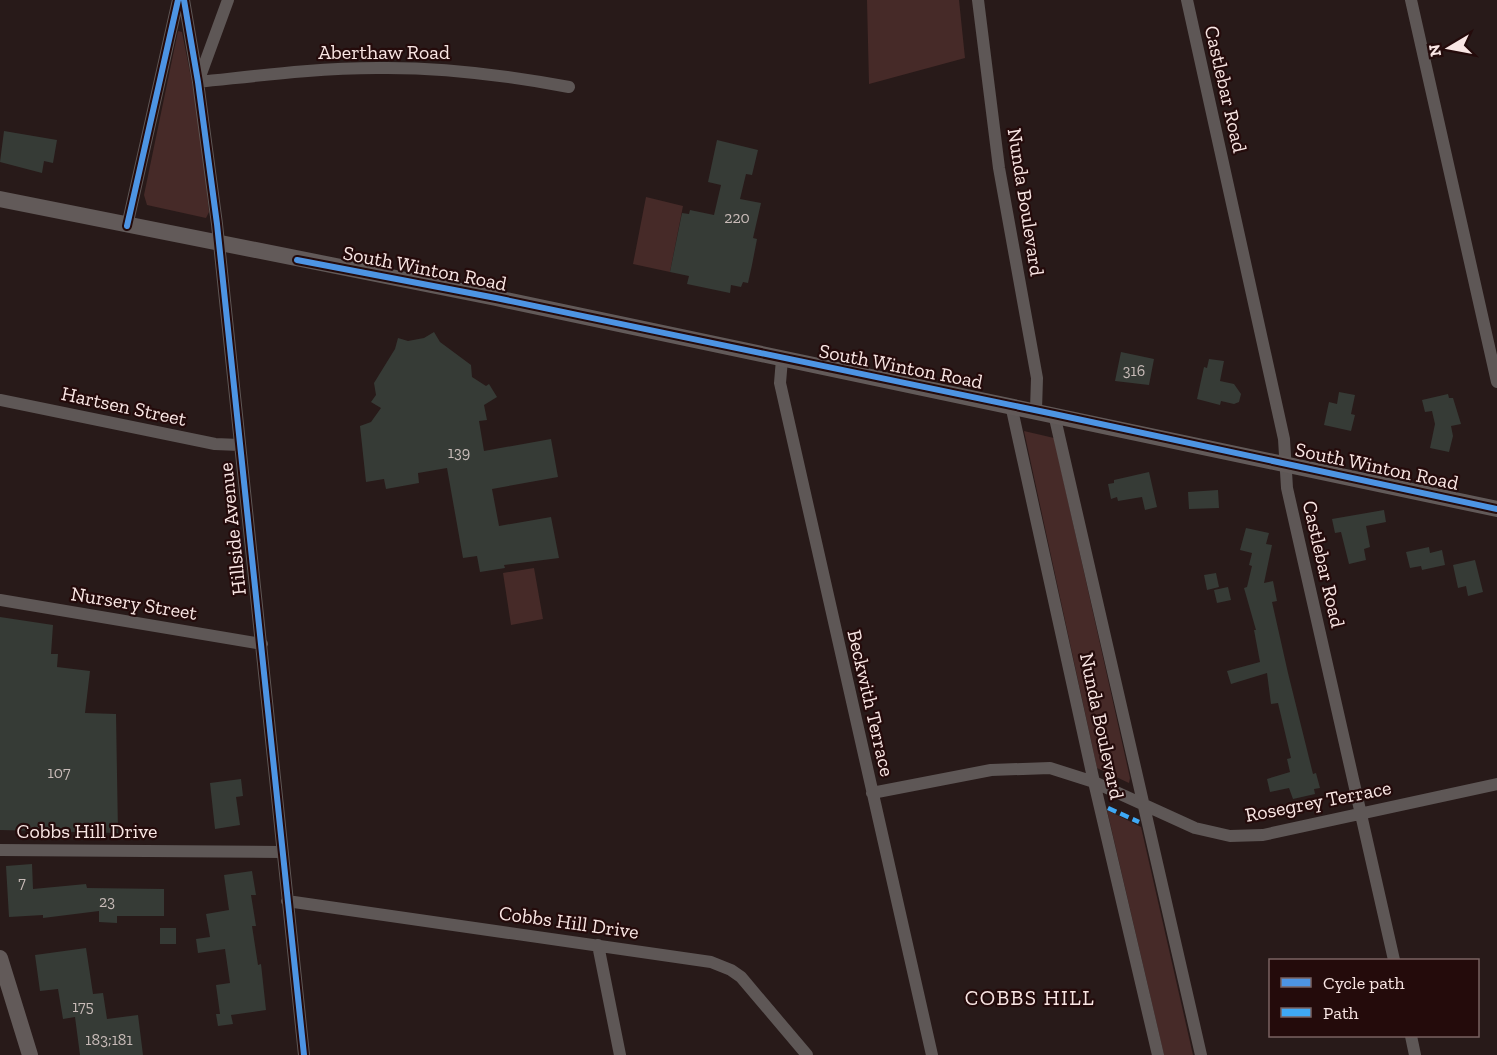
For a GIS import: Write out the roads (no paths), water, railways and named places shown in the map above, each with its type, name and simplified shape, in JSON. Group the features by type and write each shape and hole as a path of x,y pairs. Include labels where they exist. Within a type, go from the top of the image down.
{"main road":[{"name":"South Winton Road","path":"0,199 218,245 507,300 1284,462 1497,509"},
{"path":"0,958 30,1055"}],"street":[{"path":"127,226 178,0"},
{"name":"Hillside Avenue","path":"184,0 198,82 218,245 304,1055"},
{"path":"198,82 228,0"},
{"name":"Nunda Boulevard","path":"978,0 999,168 1037,378 1036,411"},
{"name":"Castlebar Road","path":"1186,0 1284,439 1287,488 1394,959"},
{"path":"1411,0 1497,382"},
{"name":"Aberthaw Road","path":"198,82 376,68 452,71 519,78 569,87"},
{"name":"Beckwith Terrace","path":"782,359 780,383 932,1055"},
{"name":"Hartsen Street","path":"0,400 215,444 240,445"},
{"name":"Nunda Boulevard","path":"1011,405 1094,783 1158,1055"},
{"name":"Nunda Boulevard","path":"1053,414 1201,1055"},
{"name":"Nursery Street","path":"0,600 262,644"},
{"name":"Rosegrey Terrace","path":"872,794 966,774 1013,767 1050,768 1094,783 1195,828 1230,836 1263,835 1497,784"},
{"name":"Cobbs Hill Drive","path":"0,850 281,852"},
{"name":"Cobbs Hill Drive","path":"287,901 711,962 741,977 807,1055"},
{"path":"598,945 620,1055"},
{"path":"1411,1037 1415,1055"}],"district":[{"name":"COBBS HILL","path":"1030,997"}]}
